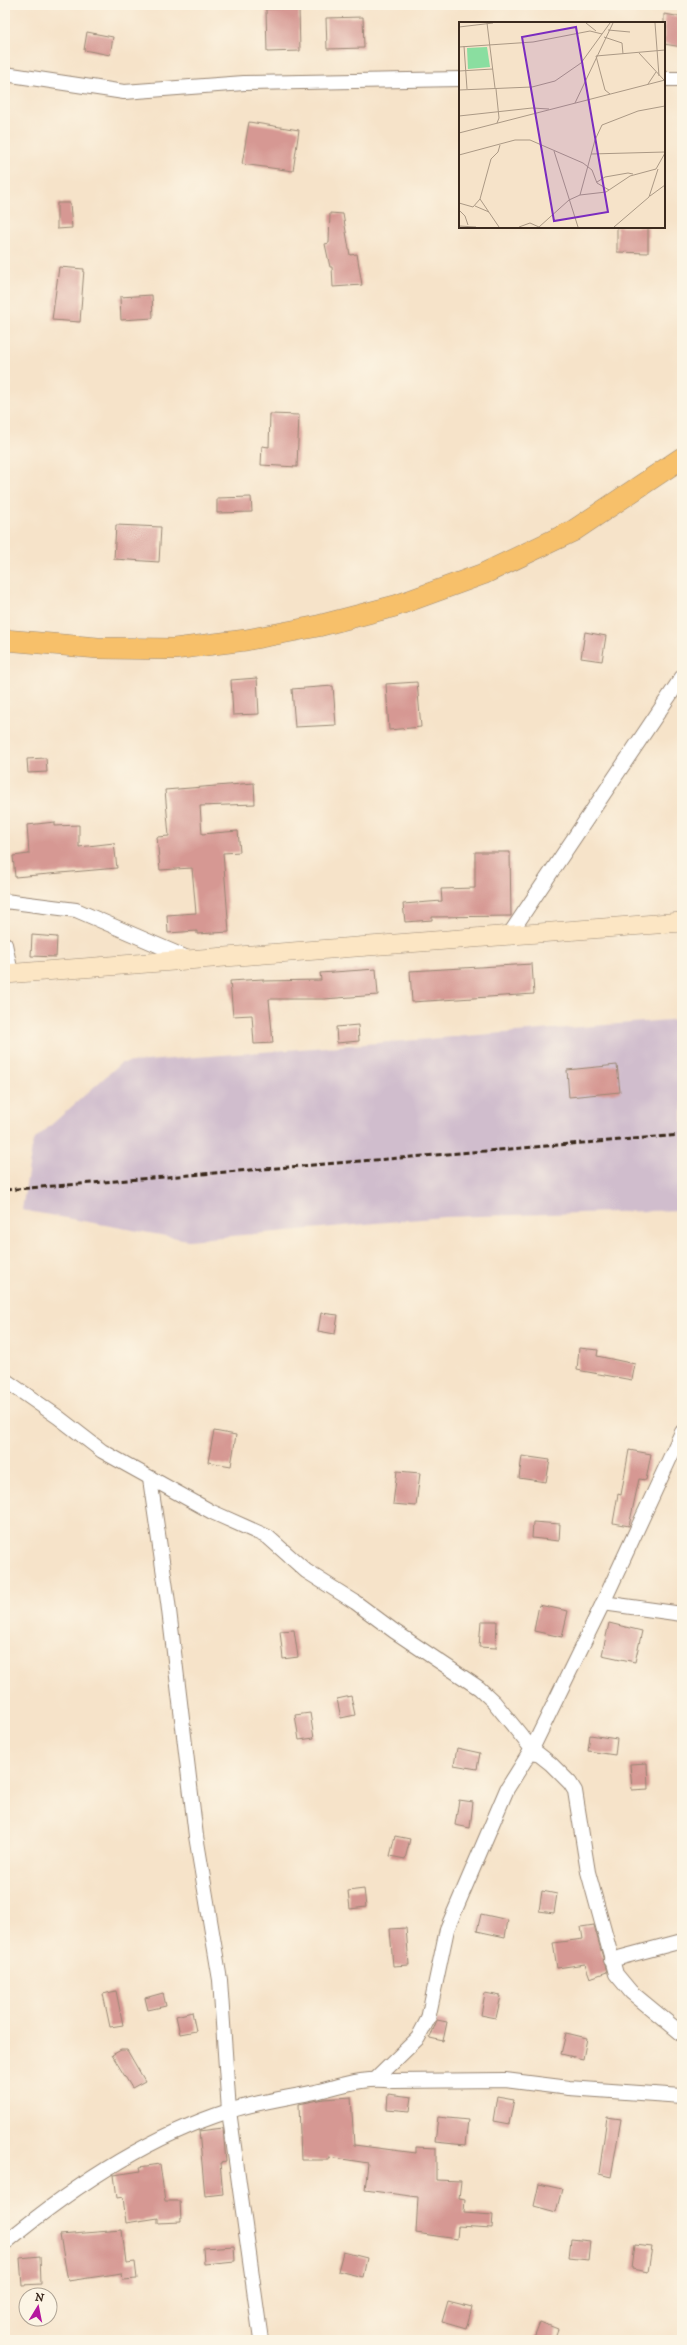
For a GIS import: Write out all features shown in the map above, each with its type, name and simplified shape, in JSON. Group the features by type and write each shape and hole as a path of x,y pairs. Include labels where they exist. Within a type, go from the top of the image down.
{"main road":[{"path":"14,641 98,648 174,648 246,640 318,626 395,606 482,574 574,532 682,458"}],"street":[{"path":"5,74 124,92 266,82 459,79"},
{"path":"665,79 682,79"},
{"path":"509,935 682,677"},
{"path":"5,901 76,910 190,960"},
{"path":"5,944 8,973 682,922"},
{"path":"5,1380 58,1417 102,1451 150,1479 212,1512 268,1537 306,1571 355,1602 394,1632 479,1688 494,1702 532,1749 551,1764 570,1783 575,1791 588,1872 616,1974 622,1983 682,2034"},
{"path":"377,2078 418,2038 428,2018 443,1947 458,1902 507,1789 532,1749 603,1602 682,1432"},
{"path":"150,1479 168,1602 196,1836 220,1980 229,2111 261,2340"},
{"path":"603,1602 682,1614"},
{"path":"611,1960 682,1941"},
{"path":"5,2243 49,2209 126,2156 229,2111 377,2078 392,2081 505,2080 576,2089 682,2096"}],"shaded area":[{"path":"682,1019 682,1210 443,1217 188,1240 22,1210 33,1141 121,1063"}],"building":[{"path":"299,8 300,51 267,52 266,9"},
{"path":"664,14 682,17 682,47 665,44"},
{"path":"363,17 364,48 327,49 326,18"},
{"path":"87,32 113,37 110,55 84,50"},
{"path":"249,122 299,130 293,171 242,164"},
{"path":"57,203 70,203 72,228 57,229"},
{"path":"330,213 343,214 350,255 357,254 362,285 333,287 332,267 330,267 325,244 329,243"},
{"path":"617,228 648,228 648,253 617,252"},
{"path":"59,267 84,269 80,322 52,320"},
{"path":"152,295 153,318 121,320 120,297"},
{"path":"270,414 299,415 297,467 261,465 262,446 269,447"},
{"path":"251,497 252,512 217,513 217,498"},
{"path":"116,525 161,527 159,562 114,559"},
{"path":"585,632 606,636 602,661 581,658"},
{"path":"257,678 259,714 233,715 231,680"},
{"path":"417,682 421,727 389,730 386,684"},
{"path":"333,686 336,725 295,727 292,689"},
{"path":"46,758 47,772 28,773 27,759"},
{"path":"254,783 255,804 200,806 202,834 238,831 240,852 223,853 229,932 197,934 197,931 168,933 167,915 196,913 192,868 160,870 157,837 169,836 165,790"},
{"path":"55,822 55,826 79,825 79,847 114,843 117,868 15,877 13,856 29,854 27,825"},
{"path":"475,852 510,852 511,916 432,917 432,920 405,922 403,904 442,901 441,889 475,888"},
{"path":"32,935 57,937 56,957 31,956"},
{"path":"532,964 534,994 412,1002 410,971"},
{"path":"376,969 378,995 324,999 269,999 273,1043 254,1044 252,1015 233,1016 230,981 263,979 263,981 321,980 320,973"},
{"path":"358,1025 359,1041 337,1043 336,1027"},
{"path":"617,1065 620,1092 569,1097 567,1070"},
{"path":"321,1313 338,1315 335,1334 318,1331"},
{"path":"579,1348 598,1350 597,1356 635,1364 632,1380 577,1370"},
{"path":"214,1431 236,1435 231,1466 208,1462"},
{"path":"629,1450 651,1454 646,1480 639,1479 629,1526 613,1523 618,1494 621,1495"},
{"path":"522,1456 550,1460 546,1482 519,1478"},
{"path":"397,1471 420,1473 416,1506 393,1504"},
{"path":"533,1522 560,1524 559,1541 532,1538"},
{"path":"539,1605 568,1611 562,1637 534,1631"},
{"path":"481,1621 497,1621 496,1648 479,1647"},
{"path":"609,1623 642,1631 635,1662 602,1655"},
{"path":"294,1630 298,1657 283,1659 280,1631"},
{"path":"351,1696 355,1715 341,1718 337,1699"},
{"path":"310,1713 314,1738 299,1740 295,1715"},
{"path":"590,1735 617,1739 615,1755 588,1751"},
{"path":"457,1748 480,1753 477,1769 454,1765"},
{"path":"647,1763 648,1789 632,1790 630,1764"},
{"path":"459,1800 473,1802 470,1828 455,1825"},
{"path":"395,1836 410,1839 405,1859 390,1856"},
{"path":"364,1889 366,1907 350,1909 348,1891"},
{"path":"542,1891 557,1894 554,1913 539,1911"},
{"path":"481,1914 508,1920 505,1937 477,1931"},
{"path":"594,1925 607,1972 590,1978 585,1964 557,1968 553,1943 583,1939 581,1927"},
{"path":"406,1928 409,1965 393,1966 390,1929"},
{"path":"116,1991 123,2025 110,2027 103,1994"},
{"path":"163,1993 166,2006 148,2010 145,1998"},
{"path":"485,1993 501,1996 496,2018 481,2015"},
{"path":"192,2012 196,2031 180,2034 176,2016"},
{"path":"437,2020 447,2022 443,2041 430,2038"},
{"path":"566,2033 587,2038 583,2059 561,2054"},
{"path":"121,2050 127,2050 145,2081 132,2088 112,2055"},
{"path":"388,2094 412,2097 410,2111 387,2109"},
{"path":"497,2096 514,2099 509,2124 493,2121"},
{"path":"351,2097 354,2145 416,2153 416,2147 436,2148 436,2180 461,2181 459,2198 465,2199 464,2213 493,2215 492,2228 458,2226 457,2239 416,2233 418,2197 365,2190 368,2163 329,2157 329,2160 301,2160 299,2104 324,2099"},
{"path":"438,2117 468,2120 465,2145 435,2142"},
{"path":"607,2117 621,2119 611,2177 599,2174"},
{"path":"223,2128 226,2162 220,2163 223,2194 205,2196 199,2131"},
{"path":"160,2164 165,2201 180,2201 181,2222 158,2223 158,2218 126,2223 123,2197 117,2198 114,2175 141,2171 140,2167"},
{"path":"539,2184 562,2189 556,2212 534,2206"},
{"path":"122,2230 126,2263 135,2262 137,2279 123,2280 122,2273 68,2281 60,2235"},
{"path":"571,2239 590,2241 588,2260 569,2258"},
{"path":"635,2245 652,2247 648,2272 632,2269"},
{"path":"234,2246 235,2261 204,2264 203,2248"},
{"path":"343,2252 367,2258 363,2277 338,2271"},
{"path":"40,2256 41,2284 22,2285 20,2258"},
{"path":"448,2301 472,2307 466,2329 442,2322"},
{"path":"540,2322 558,2329 554,2340 533,2340"}],"railway":[{"path":"5,1190 682,1135"}]}
